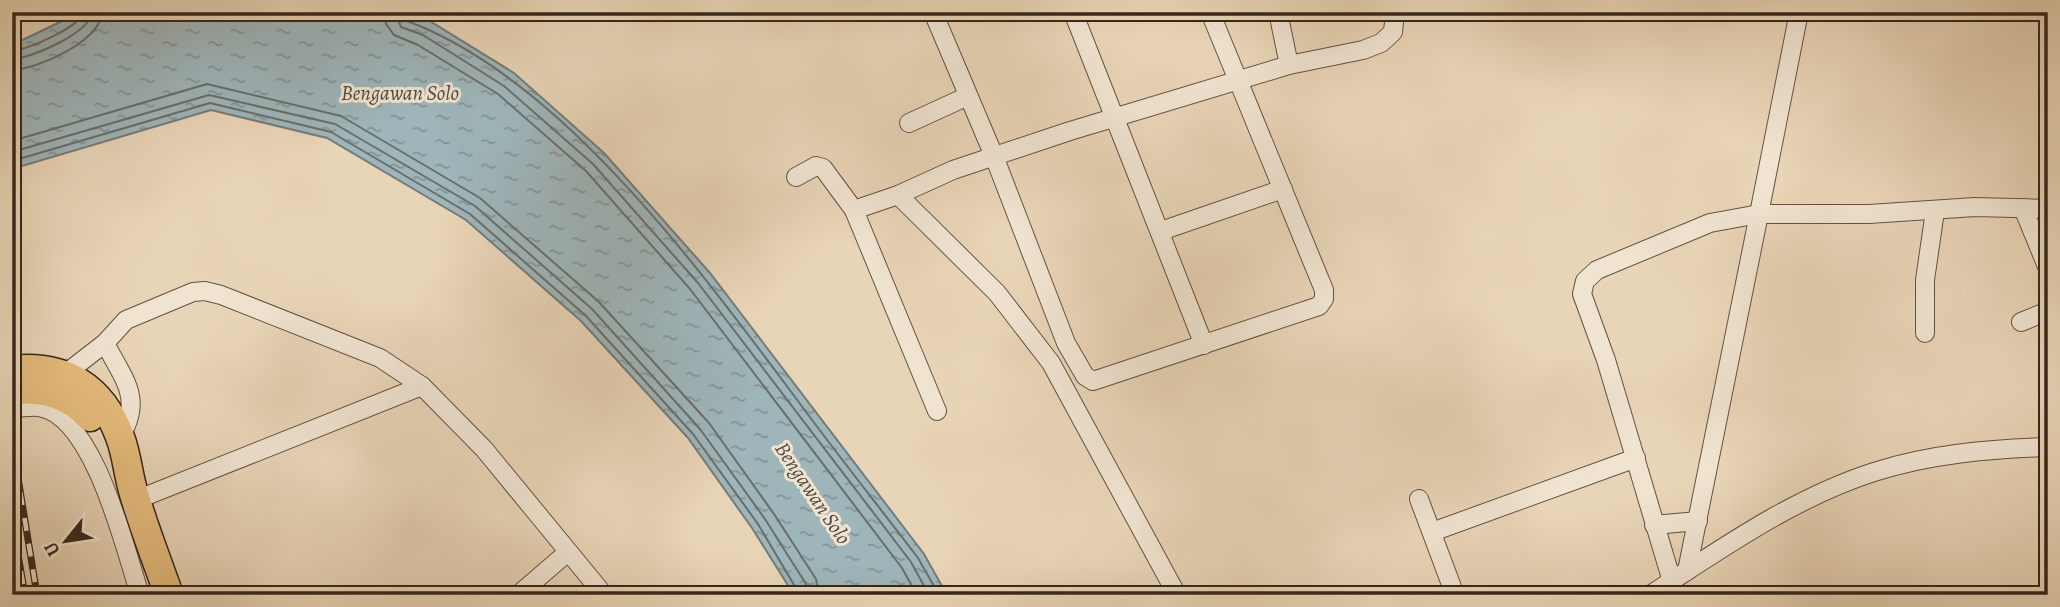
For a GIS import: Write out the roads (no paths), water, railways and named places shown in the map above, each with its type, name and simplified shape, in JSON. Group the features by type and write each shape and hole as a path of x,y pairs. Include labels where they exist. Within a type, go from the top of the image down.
{"main road":[{"path":"12,370 40,369 65,374 82,384 97,398 120,437 135,496 169,595"},
{"path":"12,390 52,392 83,409 95,422 135,496"}],"street":[{"path":"933,12 994,156 1066,343 1085,376 1093,381 1319,306 1324,299 1324,290 1210,12"},
{"path":"1073,12 1204,345"},
{"path":"1278,12 1289,65"},
{"path":"854,209 898,195 994,156 1116,117 1289,65 1381,43 1392,32 1395,12"},
{"path":"1679,582 1698,521 1798,12"},
{"path":"909,123 968,96"},
{"path":"796,177 816,166 823,168 854,209 937,411"},
{"path":"1161,231 1283,189"},
{"path":"898,195 996,293 1052,363 1177,595"},
{"path":"2023,208 2048,268"},
{"path":"1679,582 1654,524 1606,360 1581,294 1585,281 1597,270 1696,229 1759,214 2048,209"},
{"path":"1925,333 1925,280 1935,211"},
{"path":"65,374 105,343 126,320 187,294 205,291 273,314 380,358 422,386 484,449 604,595"},
{"path":"2021,322 2048,311"},
{"path":"105,343 132,396 129,422 120,437"},
{"path":"1052,363 1066,343"},
{"path":"135,496 200,477 422,386"},
{"path":"12,408 40,407 61,417 78,435 102,480 140,595"},
{"path":"1650,595 1679,582 1782,512 1875,472 1946,454 2048,447"},
{"path":"1432,532 1636,458"},
{"path":"1419,499 1455,595"},
{"path":"1654,524 1698,521"},
{"path":"518,595 568,552"}],"water":[{"name":"Bengawan Solo","path":"81,12 399,12 428,20 514,73 604,153 710,273 924,554 947,595 794,595 752,528 688,438 581,321 466,220 327,138 211,110 12,169 12,45"}],"railway":[{"path":"12,441 37,595"},
{"path":"12,520 25,595"}]}
